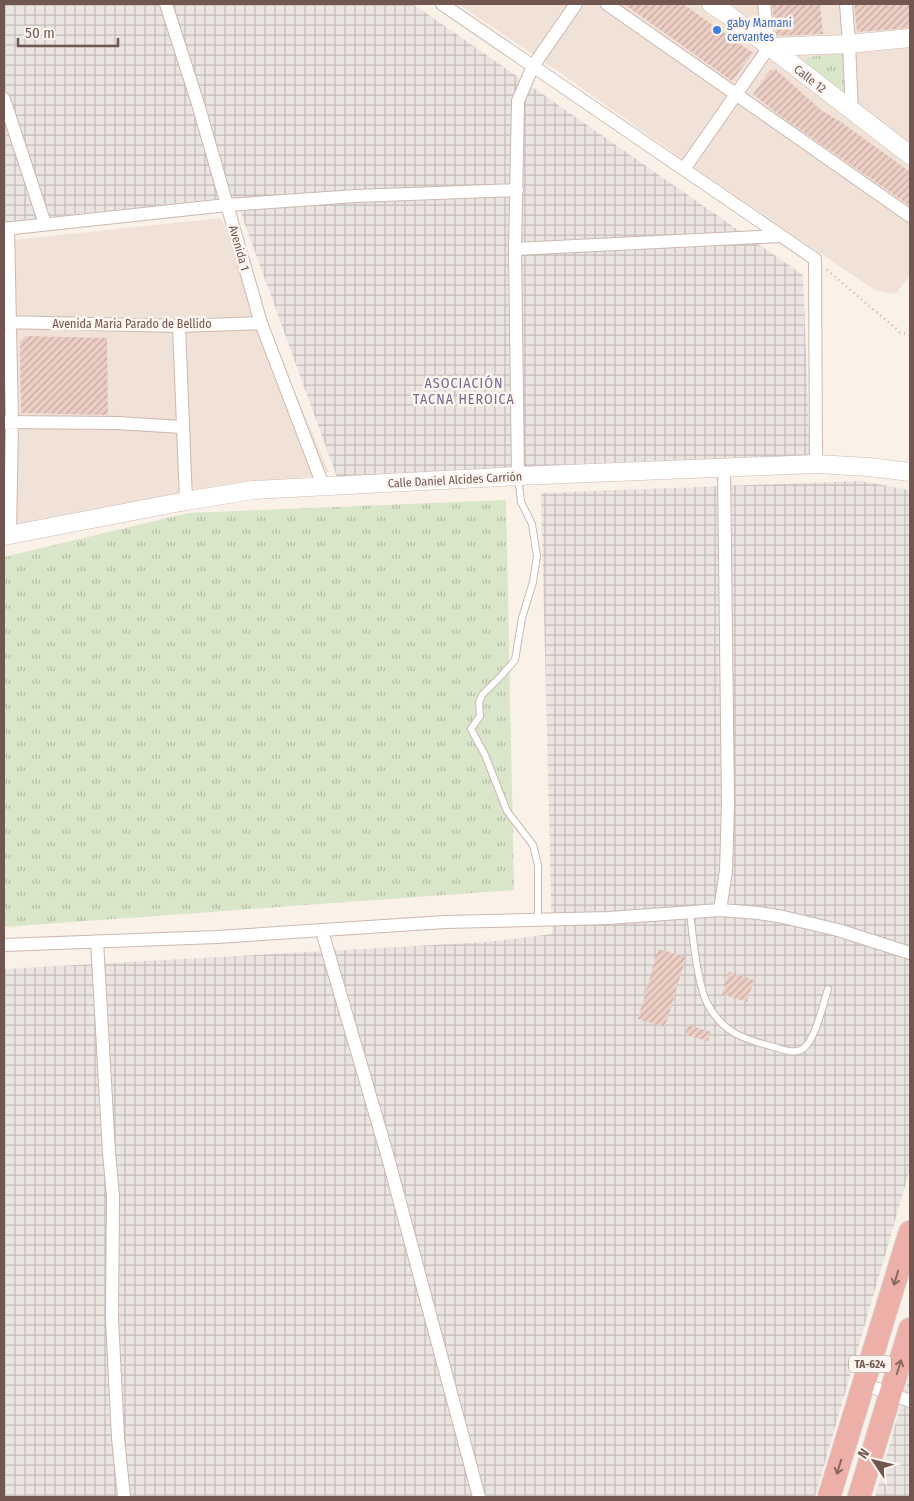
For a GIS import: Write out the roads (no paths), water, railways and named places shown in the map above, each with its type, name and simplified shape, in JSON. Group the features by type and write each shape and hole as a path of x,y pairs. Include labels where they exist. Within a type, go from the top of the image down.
{"highway":[{"name":"TA-624","path":"829,1497 910,1232"},
{"name":"TA-624","path":"859,1497 900,1398 910,1329"}],"street":[{"name":"Avenida 1","path":"166,4 261,323 324,488"},
{"path":"442,4 815,259 816,464"},
{"path":"518,476 516,249 518,101 533,66 576,4"},
{"path":"608,4 910,216"},
{"name":"Calle 12","path":"711,4 910,155"},
{"path":"684,170 769,47 764,4"},
{"path":"846,4 850,44 852,112"},
{"path":"769,47 850,44 910,38"},
{"path":"4,99 45,224"},
{"path":"7,535 6,228 227,205 356,196 517,190"},
{"path":"516,249 780,236"},
{"name":"Avenida Maria Parado de Bellido","path":"7,322 179,326 261,323"},
{"path":"179,326 186,501"},
{"path":"8,422 117,423 182,427"},
{"name":"Calle Daniel Alcides Carrión","path":"7,535 253,490 324,488 518,476 816,464 869,467 910,472"},
{"path":"720,910 726,871 728,804 724,469"},
{"path":"4,945 322,931 401,924 609,918 720,910 759,912 783,916 838,930 910,953"},
{"path":"322,931 386,1154 479,1497"},
{"path":"97,941 113,1196 112,1318 118,1438 124,1497"},
{"path":"864,1384 900,1398"}],"lane":[{"path":"518,476 521,502 532,524 537,556 533,582 522,618 515,660 482,695 479,702 480,716 471,730 485,754 507,811 533,845 538,865 538,920"},
{"path":"690,913 694,944 706,1001 718,1020 731,1032 746,1040 790,1052 800,1051 810,1041 828,989"}],"place":[{"name":"gaby Mamani cervantes","path":"717,30"}],"district":[{"name":"ASOCIACIÓN TACNA HEROICA","path":"464,392"}]}
